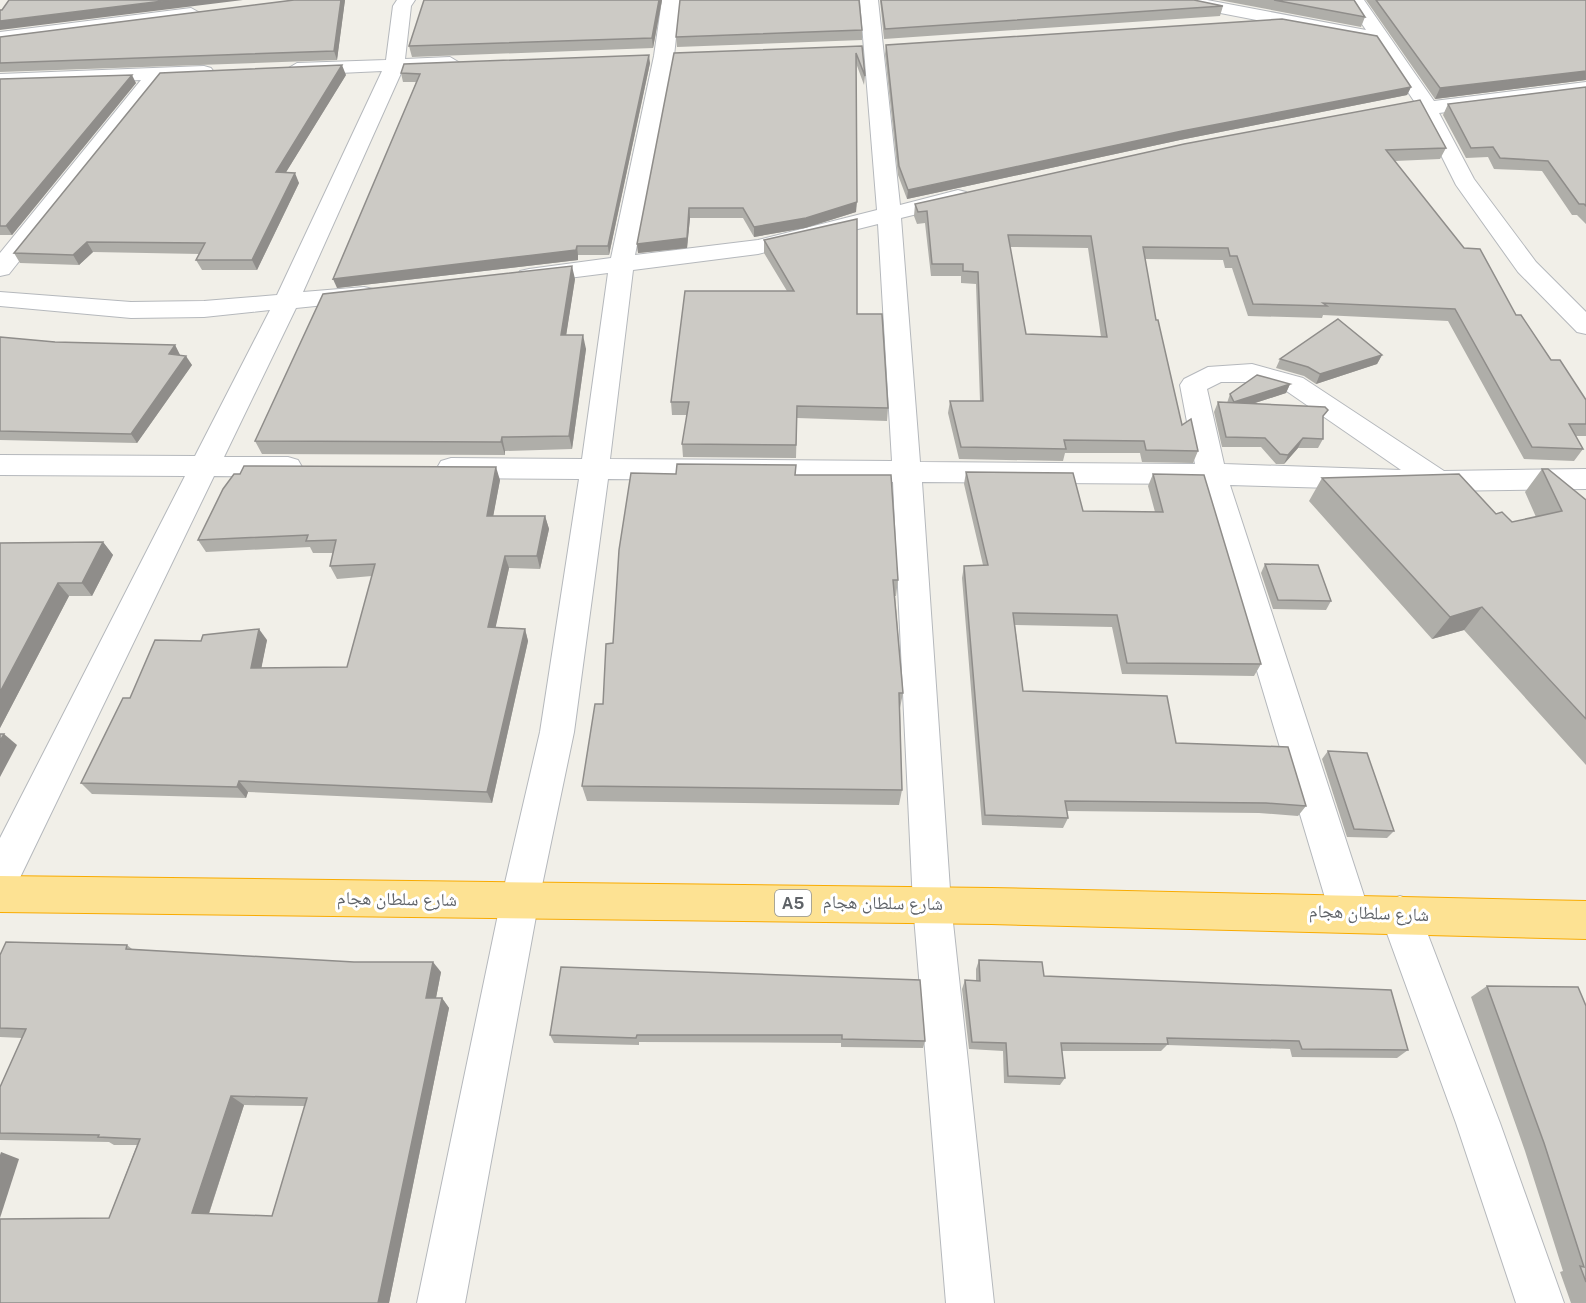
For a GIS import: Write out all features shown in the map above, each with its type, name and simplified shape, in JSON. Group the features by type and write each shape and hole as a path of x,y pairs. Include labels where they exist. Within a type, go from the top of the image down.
{"highway":[{"name":"شارع سلطان هجام","path":"0,894 932,904 1349,911 1586,920"}],"street":[{"path":"0,877 286,303 395,65 402,6 406,0"},
{"path":"441,1303 520,900 557,732 621,266 664,56 671,0"},
{"path":"869,0 871,47 889,212 932,904 970,1303"},
{"path":"1179,0 1383,39"},
{"path":"1355,0 1425,104 1464,180 1527,267 1586,326"},
{"path":"0,38 209,11"},
{"path":"1209,24 1281,19"},
{"path":"276,69 467,63"},
{"path":"0,80 229,71"},
{"path":"0,270 158,74"},
{"path":"1401,105 1586,88"},
{"path":"502,279 621,266 758,247 809,236 889,212 982,192"},
{"path":"0,299 131,310 204,309 286,303 384,291"},
{"path":"1349,911 1212,474 1193,385 1217,373 1252,373 1294,384 1438,481"},
{"path":"0,465 310,467"},
{"path":"428,468 1212,474 1438,481 1586,479"},
{"path":"1400,914 1478,1123 1540,1303"}],"building":[{"path":"9,0 171,0 0,21 0,10"},
{"path":"294,0 341,0 334,51 0,63 0,37"},
{"path":"424,0 659,0 652,38 409,46"},
{"path":"680,0 859,0 862,30 676,37"},
{"path":"881,0 1194,0 1223,6 885,29"},
{"path":"1274,0 1354,0 1365,17"},
{"path":"1376,0 1586,0 1586,71 1440,88"},
{"path":"1282,19 1377,36 1411,87 1182,131 908,190 899,166 886,45"},
{"path":"862,46 865,76 856,53 857,202 806,218 754,227 743,208 689,208 687,238 637,244 674,53"},
{"path":"649,55 608,246 577,246 576,250 333,279 420,74 401,73 404,64"},
{"path":"342,65 276,172 295,173 252,260 196,260 205,243 87,242 73,255 14,253 160,73"},
{"path":"132,75 6,226 0,226 0,79"},
{"path":"1586,87 1586,206 1579,204 1548,161 1500,158 1493,147 1471,148 1448,104"},
{"path":"1420,100 1446,148 1386,150 1464,248 1480,249 1516,315 1521,315 1551,360 1560,360 1586,400 1586,424 1569,424 1583,449 1532,447 1455,309 1323,303 1327,306 1253,304 1237,256 1230,256 1228,248 1143,247 1156,320 1158,320 1182,425 1191,419 1198,451 1146,450 1144,441 1064,440 1066,449 961,447 950,401 983,401 978,272 963,271 963,264 932,264 927,211 918,212 915,204 1184,144","holes":["1008,235 1091,236 1107,337 1026,334"]},
{"path":"857,219 857,314 882,314 888,408 797,406 796,445 682,444 689,402 671,402 685,291 794,291 764,240"},
{"path":"572,266 561,335 583,335 569,436 502,437 501,442 255,441 323,294"},
{"path":"1338,319 1382,355 1320,374 1308,367 1280,359"},
{"path":"0,337 55,342 175,345 169,354 186,356 131,434 0,431"},
{"path":"1257,375 1290,384 1234,402 1230,394"},
{"path":"1218,402 1325,407 1328,410 1323,416 1323,439 1303,438 1288,455 1280,454 1265,438 1226,437"},
{"path":"677,464 796,465 795,475 891,475 898,580 893,580 903,693 899,693 902,790 582,786 595,704 603,704 606,644 613,643 619,550 631,473 676,474"},
{"path":"244,466 496,467 487,516 545,516 537,556 505,556 488,627 525,629 487,792 239,781 237,787 81,783 123,698 130,698 155,640 201,641 203,635 259,629 251,668 347,667 375,564 330,566 336,540 306,541 308,535 198,540 223,489 234,474 240,474"},
{"path":"1542,469 1548,469 1586,500 1586,719 1482,607 1450,617 1322,478 1459,474 1496,514 1502,512 1512,522 1562,511"},
{"path":"966,472 1073,473 1083,511 1163,512 1153,474 1204,475 1261,664 1127,663 1117,615 1013,613 1023,691 1167,696 1176,743 1288,747 1306,806 1266,803 1065,801 1068,818 985,815 964,566 988,565"},
{"path":"103,542 82,583 58,583 0,692 0,543"},
{"path":"1265,564 1318,565 1331,601 1278,600"},
{"path":"1328,751 1367,753 1394,831 1354,829"},
{"path":"6,942 127,945 126,949 354,962 433,962 426,998 442,998 378,1303 0,1303 0,1219 109,1218 140,1139 98,1137 99,1135 0,1133 0,1087 26,1029 0,1028 0,955","holes":["231,1096 307,1098 272,1216 192,1213"]},
{"path":"979,960 1042,962 1044,976 1391,990 1408,1050 1302,1049 1299,1041 1167,1038 1168,1044 1061,1043 1065,1078 1008,1076 1006,1043 972,1042 965,980 980,981"},
{"path":"561,967 920,980 925,1041 842,1039 842,1035 637,1035 636,1038 550,1035"},
{"path":"1487,986 1578,987 1586,1006 1586,1282 1580,1266 1584,1267 1544,1143"}]}
